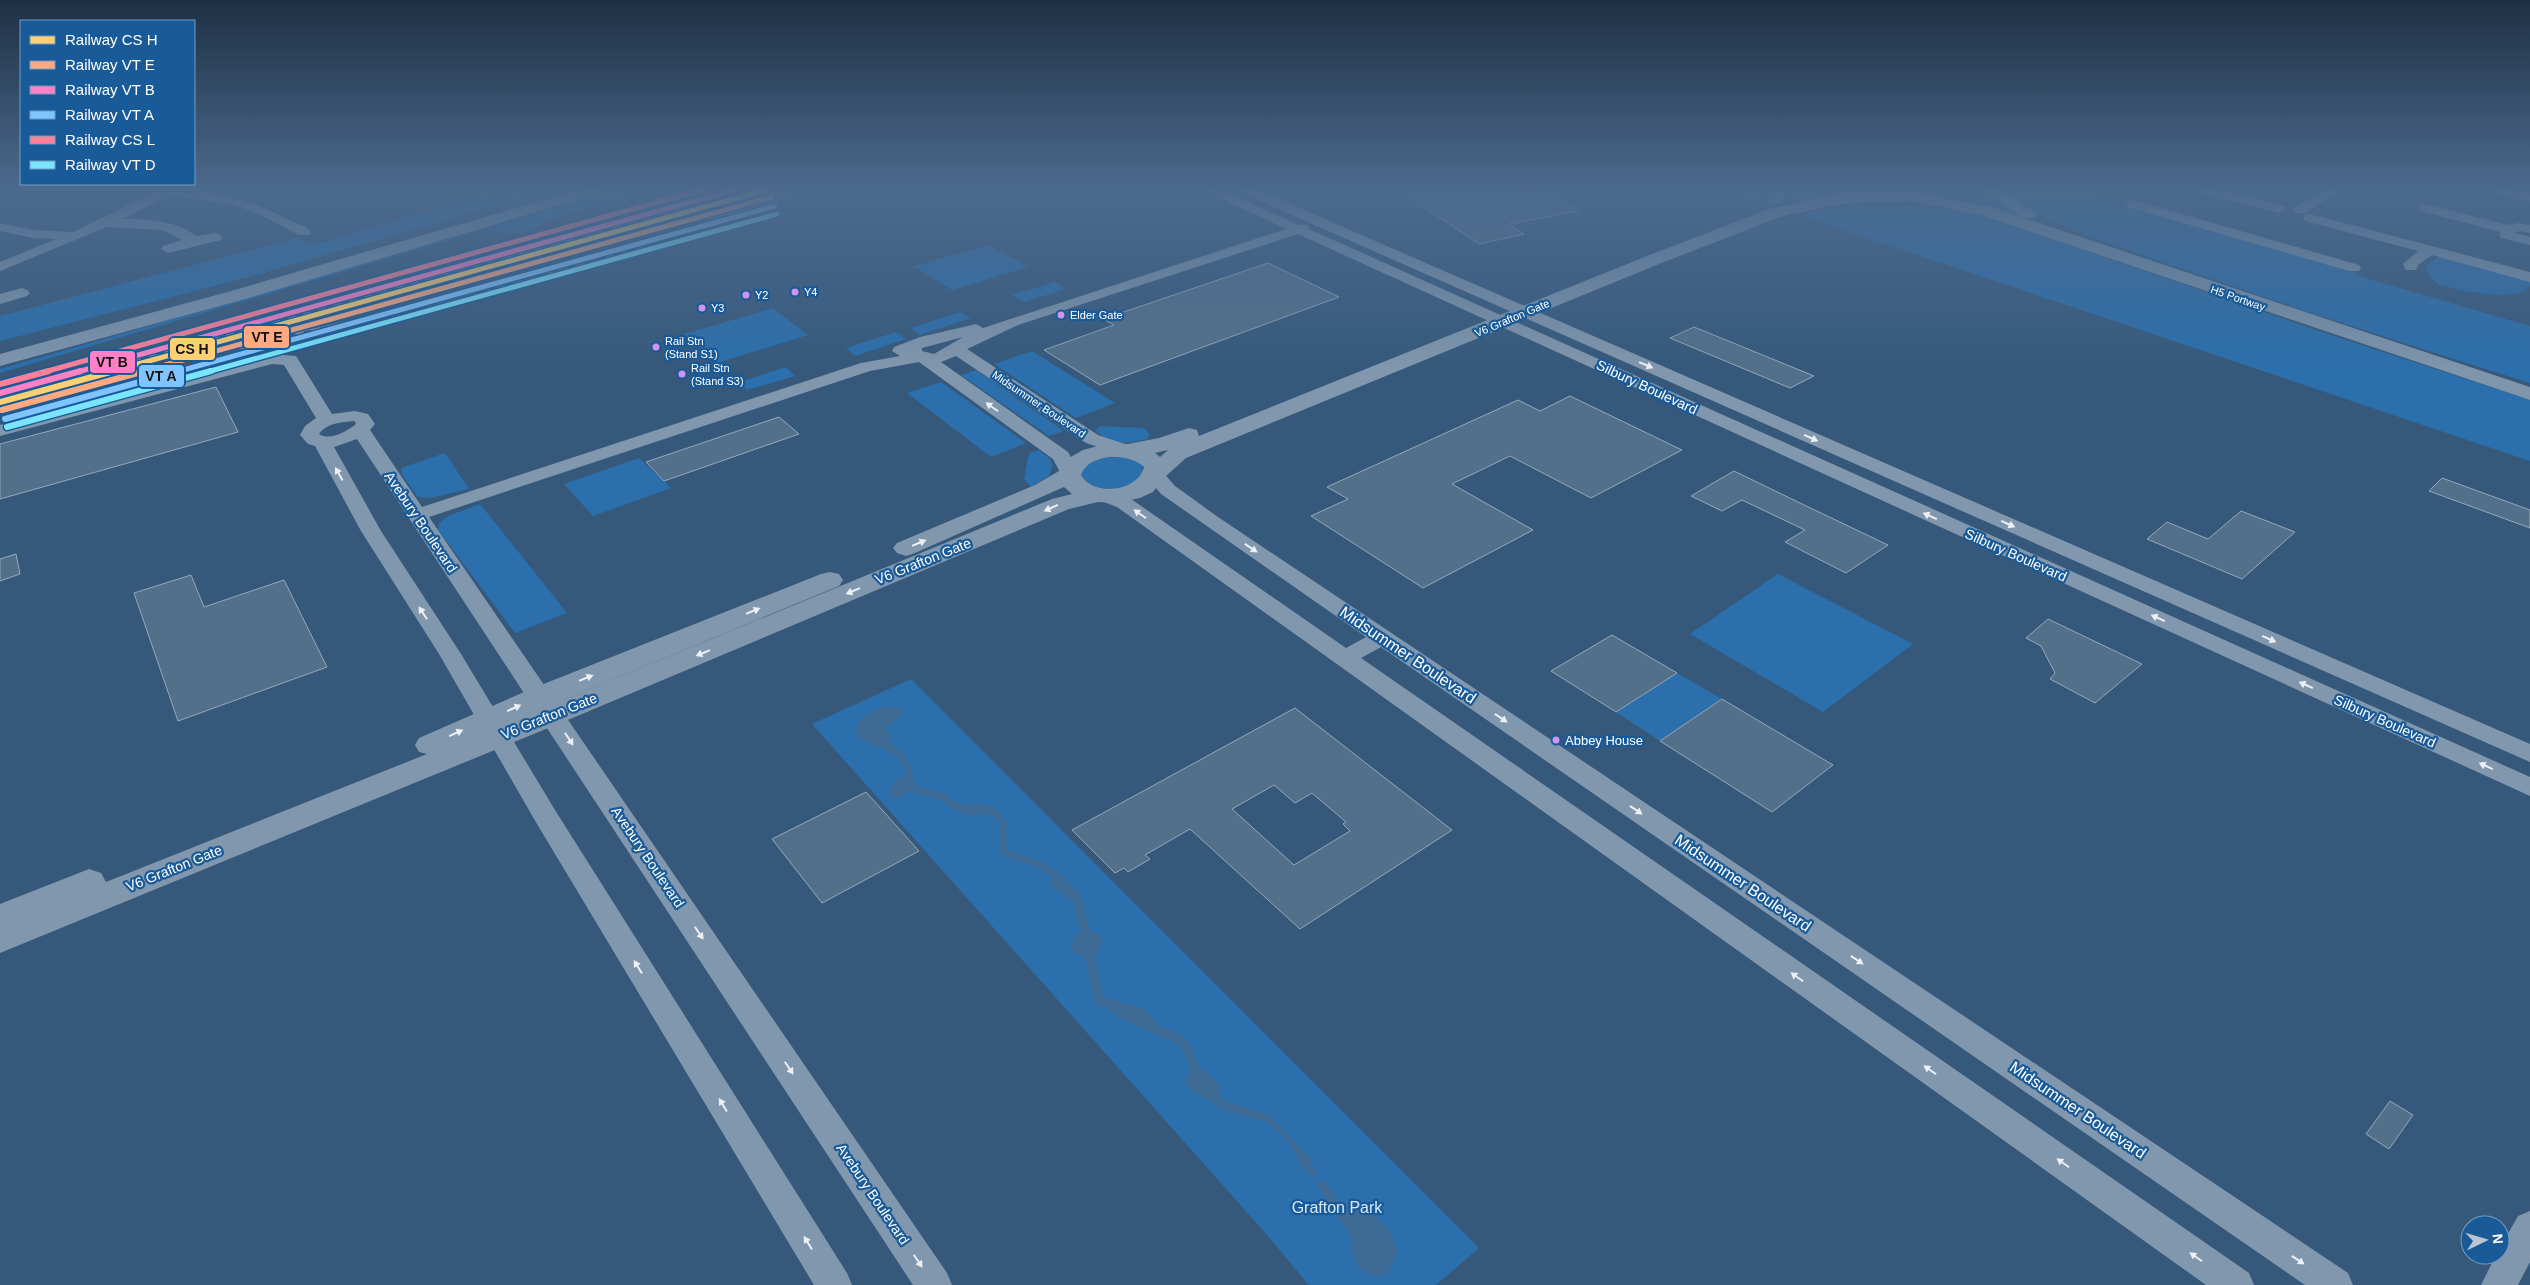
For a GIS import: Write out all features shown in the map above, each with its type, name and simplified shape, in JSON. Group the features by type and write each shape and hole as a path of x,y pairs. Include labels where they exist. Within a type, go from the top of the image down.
{"highway":[{"path":"0,350 233,286 359,249"},
{"path":"0,360 247,292 394,249"}],"main road":[{"name":"H5 Portway","path":"2096,249 2530,394"},
{"name":"H5 Portway","path":"2124,249 2530,383"}],"street":[{"path":"0,267 46,249"},
{"path":"416,515 867,367 920,354 942,357 969,340 1012,322 1237,249"},
{"name":"Silbury Boulevard","path":"1340,249 1452,300 1566,330 2530,754"},
{"name":"Silbury Boulevard","path":"1382,249 1476,290 1543,340 2530,787"},
{"name":"V6 Grafton Gate","path":"0,918 374,777 547,706 1061,504 1100,495 1137,491 1146,486 1156,473 1178,453 1452,335 1553,294 1654,249"},
{"name":"V6 Grafton Gate","path":"1553,294 1682,249"},
{"path":"2286,249 2354,268"},
{"path":"2426,249 2530,277"},
{"path":"2411,267 2410,264 2430,250"},
{"path":"0,290 22,293 0,299"},
{"path":"920,354 932,339 1012,322"},
{"name":"V6 Grafton Gate","path":"547,706 878,560 1043,490 1069,474 1073,465 1082,458 1102,452 1126,451 1164,444 1452,335"},
{"name":"Midsummer Boulevard","path":"932,339 953,341 956,349 1065,422 1092,439 1126,451"},
{"path":"920,354 1056,452 1064,460 1069,474 1077,487 1124,503 2236,1285"},
{"path":"0,431 272,359 290,360 327,421 312,429 309,436 314,440 322,442 343,439 360,431"},
{"name":"Avebury Boulevard","path":"327,421 343,417 362,418 366,424 360,431 513,659 547,706 934,1285"},
{"path":"1754,436 1778,423"},
{"path":"322,442 371,531 450,654 546,817 834,1285"},
{"path":"1126,451 1149,458 1156,467 1156,473"},
{"name":"Midsummer Boulevard","path":"1156,473 1180,499 2334,1285"},
{"path":"1962,530 1985,514"},
{"path":"2219,645 2240,626"},
{"path":"1345,658 1382,637"},
{"name":"V6 Grafton Gate","path":"0,939 374,777"},
{"path":"2499,1285 2530,1227"}],"green space":[{"path":"255,249 346,249 245,278 0,341 0,316"},
{"path":"415,249 420,249 0,373 0,369"},
{"path":"975,249 996,249 1028,267 952,290 914,266"},
{"path":"1900,249 2081,249 2316,330 2530,400 2530,461"},
{"path":"2126,249 2277,249 2355,272 2358,276 2530,326 2530,383 2300,309"},
{"path":"2439,256 2530,280 2530,286 2518,294 2495,295 2439,285 2429,276 2426,267"},
{"path":"1055,282 1066,289 1024,302 1012,295"},
{"path":"773,308 808,335 717,363 684,334"},
{"path":"960,312 971,318 920,335 910,328"},
{"path":"896,332 906,339 855,356 846,348"},
{"path":"1032,351 1115,403 1076,418 994,364"},
{"path":"786,367 795,376 747,390 740,382"},
{"path":"976,370 1064,431 1049,436 961,375"},
{"path":"941,382 1026,443 991,457 907,393"},
{"path":"1100,426 1144,428 1150,435 1147,439 1125,443 1108,439 1095,431"},
{"path":"1039,450 1050,459 1053,465 1049,476 1031,487 1024,479 1029,453"},
{"path":"445,453 469,489 430,498 418,497 402,475 401,468"},
{"path":"1105,457 1129,458 1141,464 1144,473 1135,482 1126,487 1104,489 1096,487 1084,480 1081,474 1086,464"},
{"path":"639,458 671,488 593,516 564,484"},
{"path":"480,504 567,613 515,633 438,530 439,523 448,516"},
{"path":"1778,574 1913,644 1823,712 1690,634"},
{"path":"1677,673 1722,699 1660,741 1616,712"},
{"name":"Grafton Park","path":"911,679 1479,1248 1436,1285 1309,1285 1260,1227 812,724"}],"shaded area":[{"path":"892,706 903,709 904,713 886,729 892,735 890,743 885,746 876,747 857,735 855,730 857,724 865,716 880,708"},
{"path":"908,776 913,776 915,780 912,789 901,798 890,796 892,785"},
{"path":"986,804 989,806 989,811 971,816 959,813 952,805"},
{"path":"1056,874 1071,884 1077,896 1071,900 1051,886 1049,881"},
{"path":"1085,931 1099,934 1103,941 1098,952 1083,956 1076,954 1071,948 1075,935"},
{"path":"1104,997 1145,1009 1157,1023 1156,1030 1134,1025 1116,1015 1099,1000"},
{"path":"1194,1068 1205,1071 1220,1085 1219,1097 1214,1101 1204,1099 1186,1085 1185,1077"},
{"path":"1262,1112 1270,1116 1311,1159 1310,1169 1303,1168 1284,1136 1271,1125 1248,1113"},
{"path":"1332,1199 1367,1209 1387,1227 1398,1252 1387,1275 1375,1277 1359,1269 1351,1252 1352,1239 1332,1207"}],"building":[{"path":"1268,263 1339,297 1100,385 1044,350 1114,325 1103,319"},
{"path":"1694,327 1814,376 1790,388 1670,338"},
{"path":"216,387 238,432 0,499 0,444"},
{"path":"1570,396 1682,450 1591,498 1510,456 1452,484 1533,530 1423,588 1311,516 1348,499 1327,487 1518,400 1540,411"},
{"path":"779,417 799,434 664,481 646,462"},
{"path":"1734,471 1888,545 1846,573 1785,542 1805,530 1742,500 1722,511 1691,496"},
{"path":"2442,478 2530,510 2530,528 2429,491"},
{"path":"2241,511 2295,532 2242,579 2147,539 2167,522 2208,539"},
{"path":"16,554 20,574 0,581 0,559"},
{"path":"191,575 204,607 284,580 327,667 178,721 134,593"},
{"path":"2048,619 2142,664 2095,703 2050,679 2055,673 2041,646 2026,638"},
{"path":"1612,635 1677,673 1616,712 1551,671"},
{"path":"1722,699 1833,765 1772,812 1660,741"},
{"path":"1295,708 1452,830 1300,929 1190,829 1145,855 1150,859 1128,872 1124,868 1115,873 1072,830","holes":["1274,785 1295,803 1312,793 1346,822 1343,824 1350,831 1294,865 1232,809"]},
{"path":"866,792 919,851 822,903 772,839"},
{"path":"2390,1101 2413,1115 2389,1149 2366,1134"}],"waterway":[{"path":"885,746 898,752 905,763"},
{"path":"909,769 908,776 912,789 943,797 952,805 961,806"},
{"path":"981,809 994,812 1003,822 1003,852 1041,865 1061,879"},
{"path":"1071,890 1077,896 1079,904"},
{"path":"1078,902 1086,937"},
{"path":"1088,949 1099,1000 1106,1003"},
{"path":"1150,1027 1176,1038 1185,1045 1198,1075"},
{"path":"1210,1094 1225,1106 1256,1115"},
{"path":"1305,1161 1312,1173"},
{"path":"1322,1185 1332,1199"}],"railway":[{"path":"95,372 541,249"},
{"path":"241,347 439,302 633,249"},
{"path":"0,398 100,371"}],"transit line":[{"path":"0,384 488,249"},
{"path":"0,393 521,249"},
{"path":"0,402 553,249"},
{"path":"2,410 584,249"},
{"path":"5,419 620,249"},
{"path":"7,427 651,249"}],"place":[{"name":"Y4","path":"795,292"},
{"name":"Y2","path":"746,295"},
{"name":"Y3","path":"702,308"},
{"name":"Elder Gate","path":"1061,315"},
{"name":"Rail Stn (Stand S1)","path":"656,347"},
{"name":"Rail Stn (Stand S3)","path":"682,374"},
{"name":"Abbey House","path":"1556,740"}]}
